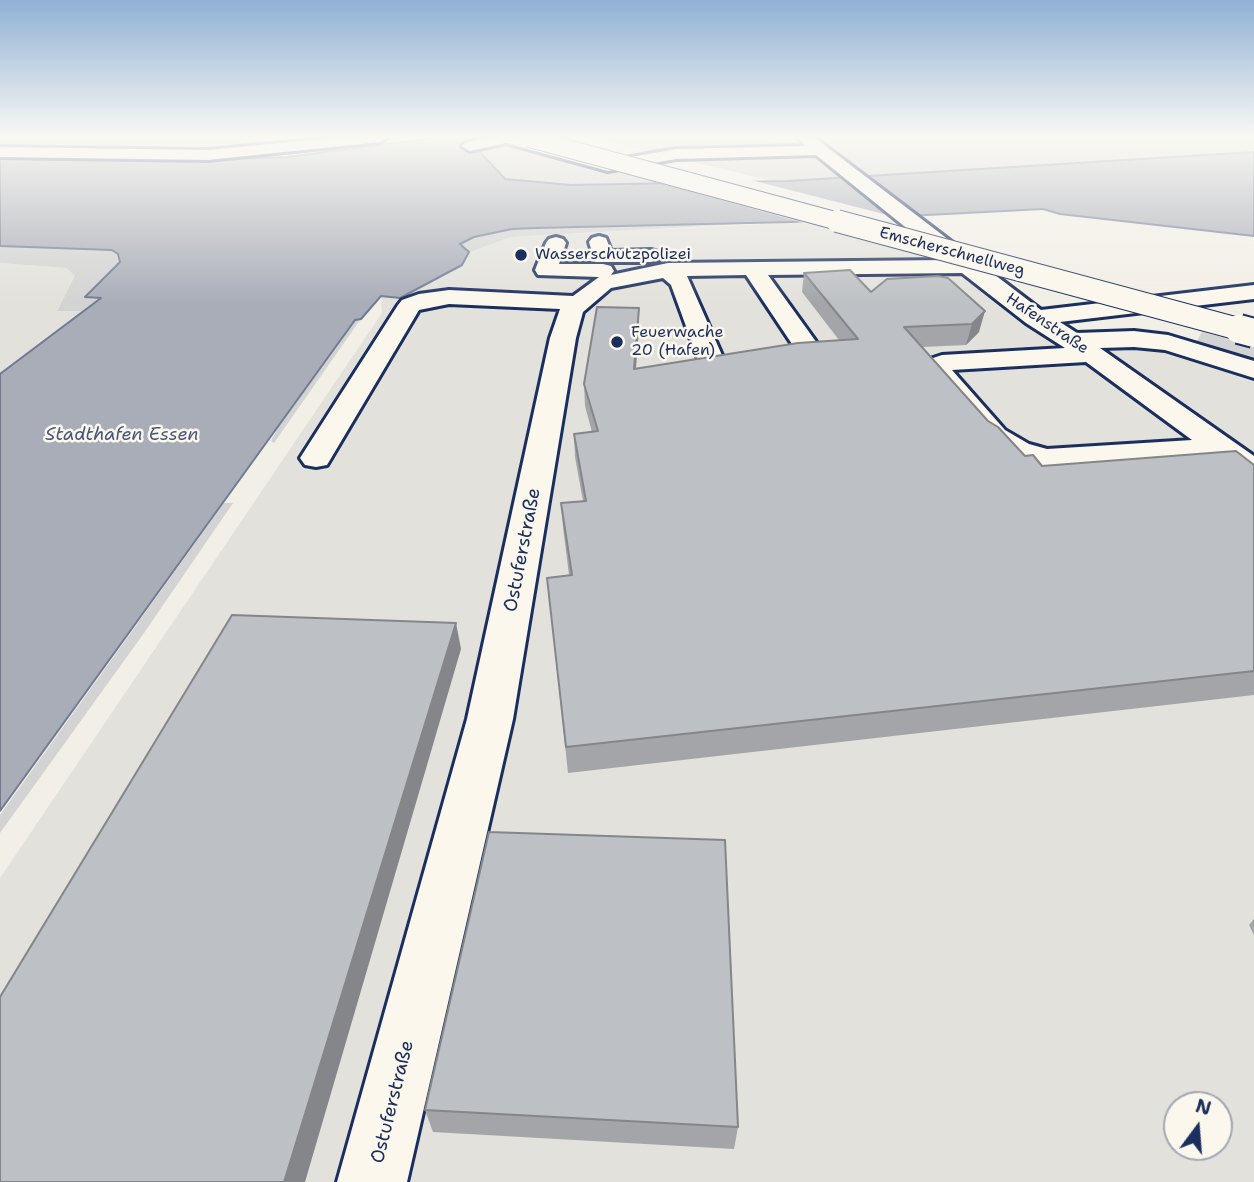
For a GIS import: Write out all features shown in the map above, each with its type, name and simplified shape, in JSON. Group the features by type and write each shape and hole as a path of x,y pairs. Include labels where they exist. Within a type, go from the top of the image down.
{"main road":[{"name":"Emscherschnellweg","path":"733,193 1254,333"},
{"name":"Emscherschnellweg","path":"771,193 1254,319"},
{"name":"Hafenstraße","path":"874,193 1035,317 1224,447 1254,471"},
{"path":"556,243 546,270 604,263"},
{"name":"Ostuferstraße","path":"372,1182 490,719 563,338 571,312 578,303 604,283 604,263 679,263 754,269 966,266"},
{"path":"679,263 681,283 712,362"},
{"path":"754,269 809,350"},
{"path":"1035,317 1254,292"},
{"path":"316,458 410,305 427,299 449,297 578,303"},
{"path":"1224,447 1047,458 1018,451 994,436 936,366 942,363 1081,348 1134,339 1168,343 1254,370"}],"shaded area":[{"path":"898,217 1051,335 1131,332 1254,366 1254,1182 0,1182 0,878 382,313 381,296 400,298 461,265 469,252 511,237"},
{"path":"761,223 511,237 470,252 460,244 474,237 512,229"},
{"path":"0,246 112,250 118,254 120,262 86,296 102,297 85,311 57,311 75,276 66,268 0,263"},
{"path":"0,263 66,268 76,277 57,310 85,311 0,374"},
{"path":"355,320 360,320 274,443 271,441 279,426"},
{"path":"1202,332 1254,345 1254,366 1192,350"},
{"path":"224,503 233,503 144,633 0,833 0,815"}],"water":[{"name":"Stadthafen Essen","path":"0,193 1254,193 1254,236 1060,214 1043,209 791,222 512,229 474,237 460,244 469,252 462,265 400,298 381,296 361,319 355,320 0,811 0,374 101,298 85,297 120,262 118,254 112,250 0,246"}],"pier":[{"path":"697,193 802,193 907,220 808,224"}],"building":[{"path":"850,270 871,292 887,279 938,276 948,278 985,311 972,324 904,327 988,421 998,427 1025,456 1033,455 1042,466 1236,451 1254,465 1254,671 566,747 547,578 572,575 561,503 586,501 574,434 598,431 584,384 597,307 639,308 634,369 798,343 858,339 804,273"},
{"path":"232,615 456,623 284,1182 0,1182 0,997"},
{"path":"489,832 725,840 738,1127 425,1110"}],"place":[{"name":"Wasserschutzpolizei","path":"521,255"},
{"name":"Feuerwache 20 (Hafen)","path":"617,342"}]}
